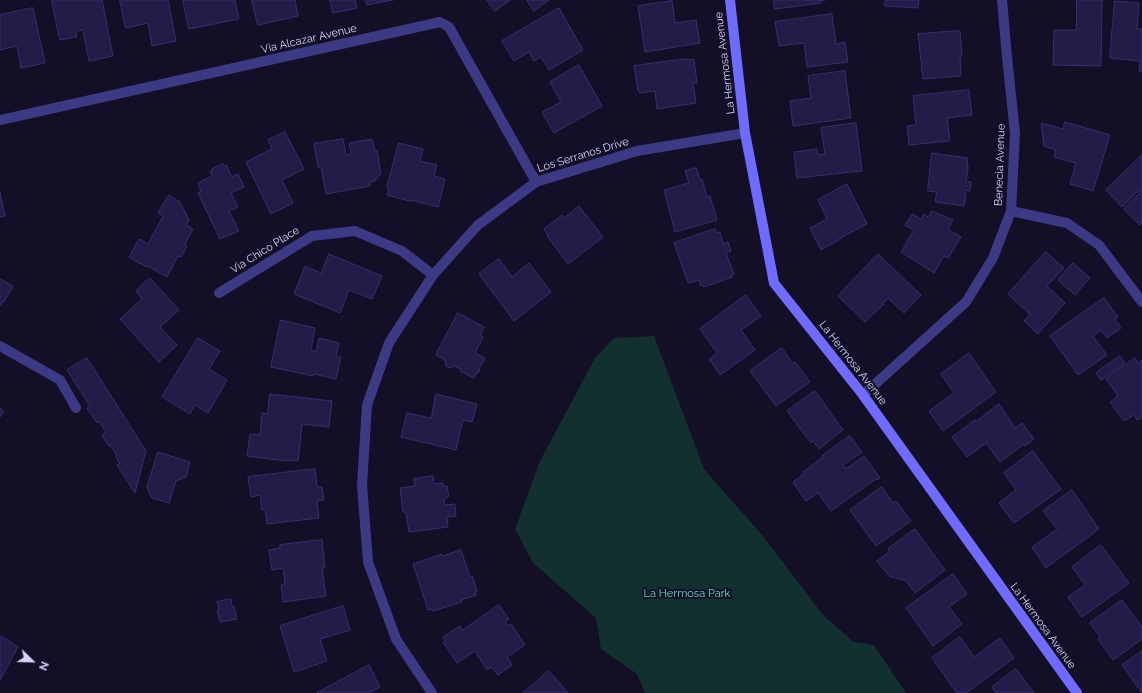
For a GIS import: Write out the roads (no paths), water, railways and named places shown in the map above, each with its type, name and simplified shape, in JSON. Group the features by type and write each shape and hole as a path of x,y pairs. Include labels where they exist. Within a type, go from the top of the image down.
{"street":[{"name":"La Hermosa Avenue","path":"730,0 745,133 774,282 863,395 1077,693"},
{"name":"Benecia Avenue","path":"863,395 966,302 993,258 1011,211 1015,133 1002,0"},
{"name":"Via Alcazar Avenue","path":"0,120 440,22 449,27 536,182"},
{"name":"Los Serranos Drive","path":"432,693 396,639 368,562 362,485 368,405 389,343 433,275 478,225 536,182 637,151 745,133"},
{"path":"1011,211 1067,223 1099,245 1142,302"},
{"name":"Via Chico Place","path":"219,293 312,236 354,231 402,251 433,275"},
{"path":"0,346 60,380 76,408"}],"park label":[{"name":"La Hermosa Park","path":"687,594"}]}
